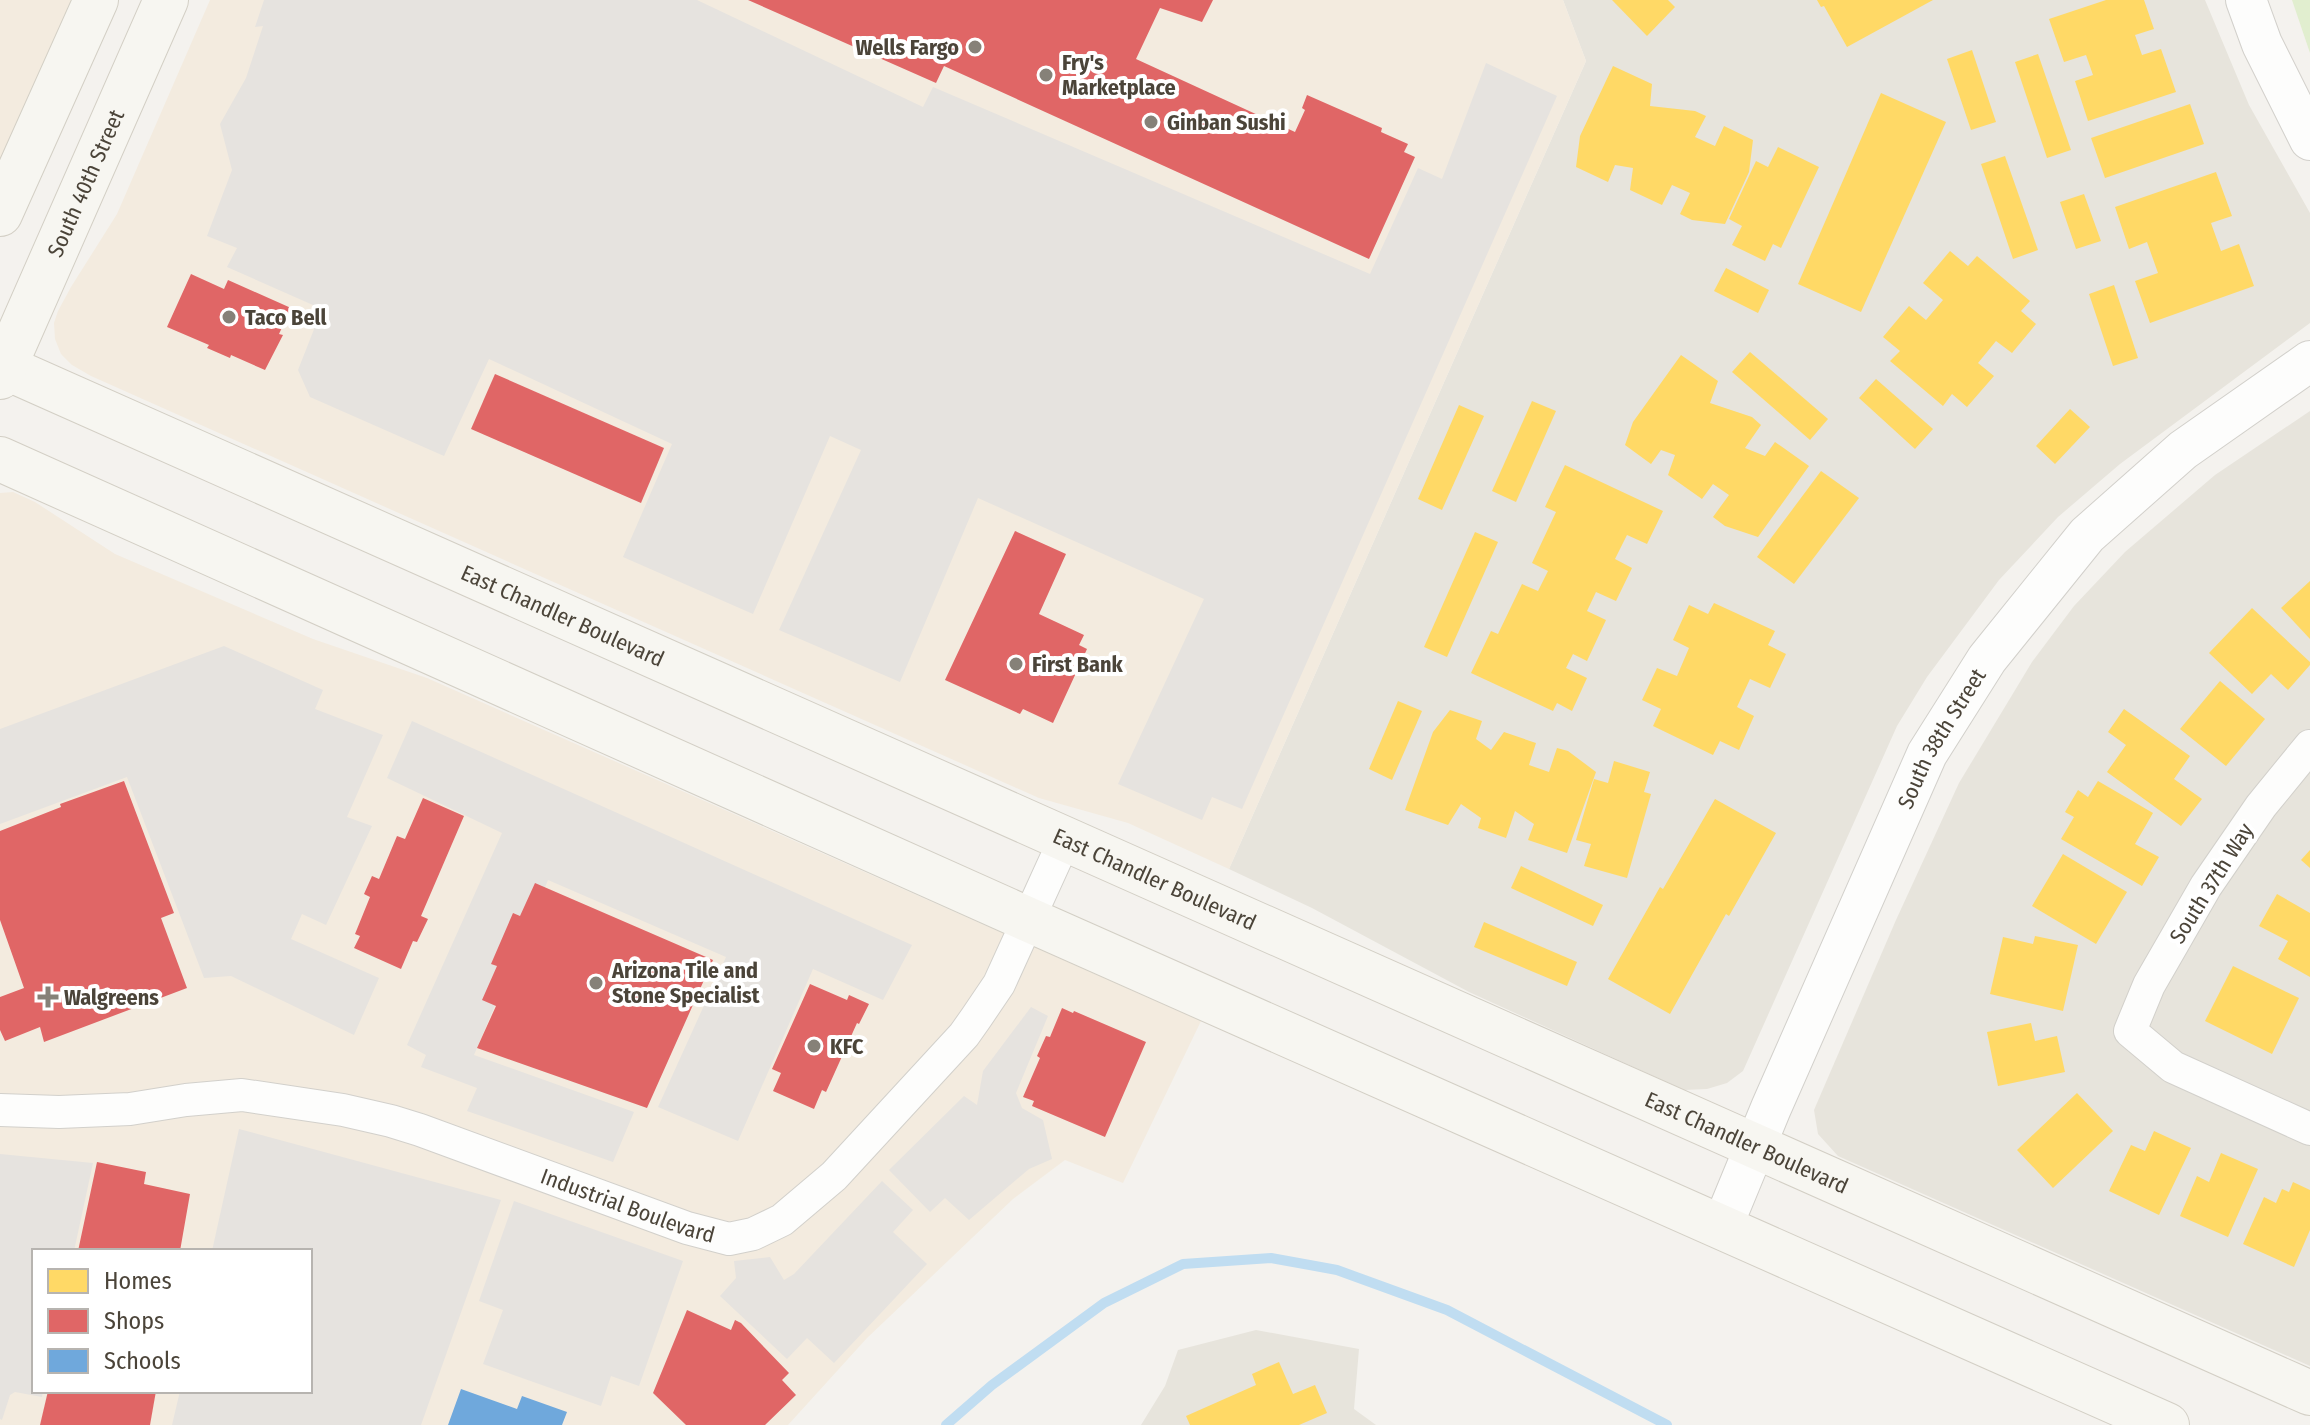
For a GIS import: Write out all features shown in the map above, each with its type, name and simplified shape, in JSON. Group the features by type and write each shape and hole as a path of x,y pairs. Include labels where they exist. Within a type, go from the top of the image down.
{"main road":[{"path":"0,214 96,0"},
{"name":"South 40th Street","path":"1,369 166,0"},
{"name":"East Chandler Boulevard","path":"1,369 1755,1144 2310,1393"},
{"path":"0,459 2167,1425"}],"street":[{"path":"2246,0 2262,44 2310,140"},
{"name":"South 38th Street","path":"1722,1227 1755,1144 1927,754 1987,659 2087,535 2183,450 2310,361"},
{"name":"South 37th Way","path":"2310,746 2261,806 2206,886 2149,985 2130,1031 2173,1067 2310,1129"},
{"name":"Industrial Boulevard","path":"0,1110 59,1112 130,1109 242,1095 343,1110 420,1130 687,1228 729,1239 753,1234 782,1220 844,1165 964,1035 999,984 1065,839"}],"shaded area":[{"path":"0,0 75,0 0,166"},
{"path":"210,0 1563,0 1586,61 1229,869 1128,823 1039,798 72,365 61,354 55,339 54,323 58,311 117,214"},
{"path":"264,0 697,0 923,107 933,87 1370,274 1418,168 1442,179 1486,63 1557,96 1242,809 1212,797 1202,820 1118,784 1204,599 978,498 900,682 779,630 861,450 830,436 753,614 623,557 672,444 489,359 444,456 310,397 298,370 322,309 227,267 237,248 207,236 232,170 220,124 246,78 263,26 255,27"},
{"path":"1563,0 2205,0 2249,105 2310,213 2310,323 2120,464 2058,517 1999,580 1927,677 1897,726 1743,1071 1727,1083 1707,1089 1684,1090 1469,992 1312,908 1229,869 1586,61"},
{"path":"2310,411 2310,1366 1838,1156 1818,1134 1814,1110 1959,783 2032,662 2074,606 2125,552 2215,475"},
{"path":"13,492 35,502 115,554 313,639 427,678 1201,1021 1123,1183 1065,1160 1013,1199 867,1338 788,1425 0,1425 0,493"},
{"path":"224,646 323,690 315,709 383,735 347,817 372,826 326,925 302,914 291,939 379,978 354,1035 231,976 204,978 127,777 0,824 0,729"},
{"path":"412,721 912,945 883,1000 813,969 738,1141 658,1107 726,957 548,880 474,1055 634,1112 613,1162 467,1111 477,1088 421,1067 426,1055 407,1045 502,833 387,778"},
{"path":"1031,1007 1048,1016 1016,1093 1022,1108 1043,1120 1052,1159 1029,1169 969,1220 945,1198 930,1212 889,1170 964,1096 977,1105 983,1071"},
{"path":"239,1129 501,1200 421,1425 172,1425 180,1393 312,1393 312,1249 212,1249"},
{"path":"0,1154 93,1163 74,1249 32,1249 32,1393 43,1393 42,1397 15,1392 10,1395 0,1419"},
{"path":"882,1181 913,1210 893,1232 927,1264 834,1363 807,1338 787,1359 720,1296 736,1278 734,1261 770,1257 784,1280 794,1274"},
{"path":"514,1201 683,1261 639,1386 611,1376 601,1406 483,1364 503,1310 479,1301"},
{"path":"1256,1330 1359,1349 1354,1409 1376,1425 1141,1425 1165,1386 1178,1350"}],"green space":[{"path":"2292,0 2310,0 2310,53"}],"building: Homes":[{"path":"1612,0 1668,0 1675,7 1647,36"},
{"path":"1817,0 1933,0 1847,47 1824,6 1821,7"},
{"path":"2106,0 2144,0 2154,29 2135,35 2142,55 2161,49 2176,92 2088,121 2075,81 2093,75 2086,55 2064,62 2049,19"},
{"path":"1972,50 1996,122 1971,130 1947,59"},
{"path":"2038,54 2071,150 2047,158 2015,62"},
{"path":"1613,66 1652,84 1650,106 1695,111 1706,116 1695,137 1715,146 1724,126 1753,140 1749,172 1725,224 1692,220 1680,214 1690,193 1672,185 1662,205 1630,190 1633,168 1615,165 1608,182 1576,167 1580,136"},
{"path":"1881,93 1946,122 1861,312 1798,284"},
{"path":"2190,104 2204,144 2105,178 2091,138"},
{"path":"1778,147 1819,167 1781,248 1773,244 1765,261 1732,245 1742,226 1729,219 1756,161 1768,167"},
{"path":"2005,156 2038,250 2013,259 1981,164"},
{"path":"2216,172 2232,216 2211,223 2221,251 2239,244 2254,286 2150,323 2135,281 2158,273 2147,242 2129,249 2115,207"},
{"path":"2084,194 2101,241 2076,249 2060,202"},
{"path":"1950,251 1968,266 1977,256 2030,301 2021,311 2036,324 2012,353 1996,341 1978,363 1994,376 1967,407 1952,394 1943,406 1890,361 1900,351 1883,337 1909,306 1926,320 1943,300 1923,283"},
{"path":"1726,268 1769,290 1758,313 1714,291"},
{"path":"2114,285 2138,358 2113,366 2089,294"},
{"path":"1750,352 1828,419 1810,440 1732,372"},
{"path":"1681,355 1718,381 1710,403 1752,417 1761,425 1745,448 1765,456 1775,442 1809,466 1758,537 1725,526 1713,517 1729,495 1713,484 1702,499 1668,475 1675,455 1661,450 1651,464 1625,445 1633,422"},
{"path":"1876,379 1933,429 1915,449 1859,398"},
{"path":"1532,401 1556,411 1516,502 1492,491"},
{"path":"1459,405 1484,416 1442,510 1418,499"},
{"path":"2070,409 2090,427 2055,464 2036,446"},
{"path":"1565,465 1663,511 1647,544 1627,535 1615,559 1632,568 1616,601 1596,592 1587,611 1606,620 1587,661 1573,654 1566,668 1587,678 1572,711 1557,703 1553,711 1471,673 1491,631 1498,634 1522,584 1538,591 1548,571 1532,563 1556,512 1545,507"},
{"path":"1821,471 1859,498 1794,584 1757,557"},
{"path":"1475,532 1498,542 1447,657 1424,647"},
{"path":"2310,581 2310,639 2281,608"},
{"path":"1714,603 1775,631 1768,645 1786,654 1770,688 1750,679 1737,707 1754,716 1739,750 1720,741 1713,755 1653,726 1661,709 1642,700 1657,668 1677,676 1689,648 1673,640 1689,605 1708,614"},
{"path":"2252,608 2310,662 2288,690 2271,674 2252,694 2209,653"},
{"path":"2220,681 2265,719 2226,766 2180,729"},
{"path":"1398,701 1422,711 1392,780 1369,769"},
{"path":"2124,709 2190,756 2174,779 2202,799 2181,826 2107,772 2126,745 2108,732"},
{"path":"1450,710 1482,721 1476,739 1491,750 1504,732 1536,743 1529,765 1549,772 1557,748 1568,751 1596,772 1567,853 1528,840 1534,824 1515,811 1506,838 1478,828 1481,818 1461,804 1448,825 1405,810 1433,732"},
{"path":"1614,761 1650,772 1644,792 1651,794 1627,878 1584,866 1591,844 1576,840 1594,779 1608,783"},
{"path":"2098,781 2153,813 2135,844 2159,857 2142,886 2061,839 2074,817 2065,812 2078,790 2088,797"},
{"path":"1715,799 1776,833 1670,1014 1608,979"},
{"path":"2310,850 2310,868 2301,860"},
{"path":"2063,854 2127,892 2096,944 2032,906"},
{"path":"1521,866 1603,905 1593,926 1511,888"},
{"path":"2277,894 2310,913 2310,977 2278,959 2288,941 2259,926"},
{"path":"1484,922 1577,962 1567,986 1474,947"},
{"path":"2035,936 2078,945 2063,1011 1990,994 2003,937 2033,944"},
{"path":"2233,966 2299,998 2272,1054 2205,1021"},
{"path":"2031,1023 2035,1041 2057,1036 2065,1072 1998,1086 1987,1032"},
{"path":"2077,1093 2113,1131 2053,1188 2017,1150"},
{"path":"2154,1131 2191,1148 2159,1215 2109,1191 2131,1145 2145,1151"},
{"path":"2221,1153 2258,1169 2228,1237 2180,1216 2197,1176 2209,1182"},
{"path":"2293,1182 2310,1190 2310,1230 2294,1267 2243,1244 2264,1197 2276,1203 2282,1189 2289,1192"},
{"path":"1279,1362 1293,1394 1315,1385 1327,1413 1299,1425 1190,1425 1186,1416 1256,1385 1252,1374"}],"building: Shops":[{"path":"748,0 1213,0 1202,22 1160,8 1136,59 1295,132 1305,110 1302,108 1307,95 1382,128 1381,132 1408,144 1404,152 1415,157 1369,259 944,66 936,83"},
{"name":"Taco Bell","path":"191,274 224,289 228,280 291,308 279,334 283,335 265,370 207,348 209,345 167,327"},
{"path":"495,374 664,448 641,503 471,429"},
{"name":"First Bank","path":"1015,531 1066,554 1039,614 1084,635 1079,645 1087,649 1053,723 1023,709 1020,714 945,680"},
{"name":"Walgreens","path":"124,781 174,913 161,918 187,988 44,1042 40,1027 5,1041 0,1030 0,997 24,988 0,920 0,831 61,807 60,804"},
{"path":"423,798 464,816 421,916 428,919 417,942 413,941 401,969 354,948 360,936 355,934 370,897 364,894 372,876 379,879 397,836 405,839"},
{"name":"Arizona Tile and Stone Specialist","path":"535,883 713,960 647,1108 477,1048 496,1006 482,1000 497,966 491,964 513,913 520,916"},
{"name":"KFC","path":"810,984 847,1000 849,995 869,1004 857,1023 826,1092 822,1090 814,1109 773,1091 781,1073 772,1069"},
{"path":"1062,1008 1146,1042 1105,1137 1032,1106 1034,1101 1023,1097 1040,1058 1037,1056 1046,1036 1050,1037"},
{"path":"97,1162 146,1172 144,1184 190,1194 180,1249 78,1249"},
{"path":"687,1310 731,1330 735,1320 741,1323 789,1373 782,1380 796,1395 765,1425 686,1425 653,1393"},
{"path":"48,1393 156,1393 150,1425 40,1425"}],"building: Schools":[{"path":"461,1389 517,1409 522,1396 567,1412 562,1425 448,1425"}],"waterway":[{"path":"946,1425 992,1385 1104,1303 1183,1264 1271,1258 1337,1270 1447,1310 1667,1425"}],"place":[{"name":"Wells Fargo","path":"975,47"},
{"name":"Fry's Marketplace","path":"1046,75"},
{"name":"Ginban Sushi","path":"1151,122"},
{"name":"Taco Bell","path":"229,317"},
{"name":"First Bank","path":"1016,664"},
{"name":"Arizona Tile and Stone Specialist","path":"596,983"},
{"name":"Walgreens","path":"48,997"},
{"name":"KFC","path":"814,1046"}]}
